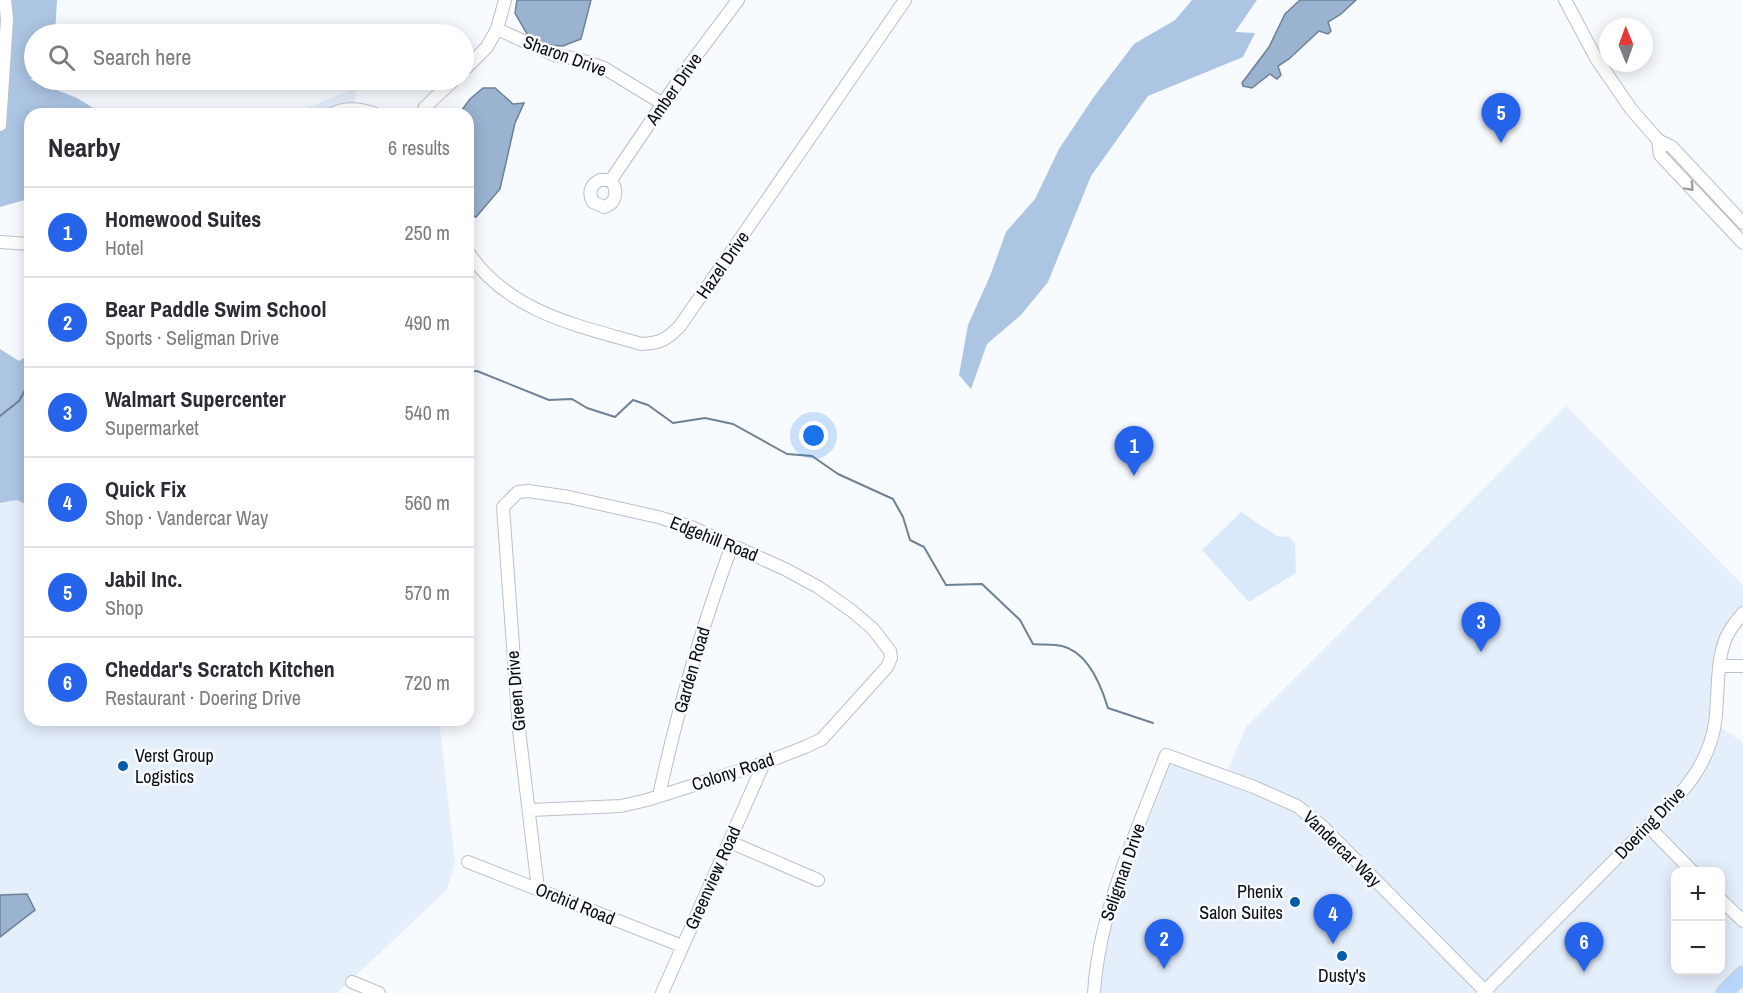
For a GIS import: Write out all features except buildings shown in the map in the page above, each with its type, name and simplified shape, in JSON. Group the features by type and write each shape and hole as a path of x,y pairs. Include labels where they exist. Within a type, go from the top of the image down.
{"main road":[{"path":"1724,993 1743,974"}],"street":[{"path":"0,125 7,19 5,0"},
{"path":"474,60 487,47 497,29 506,0"},
{"name":"Amber Drive","path":"611,180 738,0"},
{"name":"Hazel Drive","path":"474,261 505,292 542,312 641,344 654,344 666,340 680,326 905,0"},
{"path":"1564,0 1602,66 1631,109 1658,140 1672,147 1743,223"},
{"name":"Sharon Drive","path":"497,29 554,55 577,59 604,68 663,104"},
{"path":"425,108 443,90"},
{"path":"1658,140 1660,155 1743,243"},
{"path":"0,242 24,244"},
{"name":"Edgehill Road","path":"512,496 518,492 528,491 569,497 658,517 691,527 785,569 818,587 873,629 890,651"},
{"name":"Green Drive","path":"512,496 503,507 518,718 538,889"},
{"name":"Garden Road","path":"659,796 669,750 702,631 732,545"},
{"name":"Doering Drive","path":"1485,992 1685,789 1705,756 1715,723 1720,666 1727,634 1743,613"},
{"name":"Colony Road","path":"530,810 621,806 764,763 822,739 887,667 891,658 890,651"},
{"path":"1720,666 1743,666"},
{"name":"Vandercar Way","path":"1166,754 1254,787 1297,807 1322,826 1485,992"},
{"name":"Seligman Drive","path":"1094,993 1099,949 1108,912 1166,754"},
{"name":"Greenview Road","path":"662,993 764,763"},
{"path":"1648,826 1689,867"},
{"path":"730,842 818,880"},
{"name":"Orchid Road","path":"468,862 682,946"},
{"path":"1725,904 1743,921"},
{"path":"352,982 379,993"}],"shaded area":[{"path":"0,0 57,0 56,24 24,24 24,90 57,90 77,98 93,108 24,108 24,200 0,207"},
{"path":"517,0 591,0 581,39 563,46 545,45 527,34 515,13"},
{"path":"1192,0 1257,0 1235,32 1255,33 1243,57 1148,96 1091,176 1048,282 1021,315 987,344 971,389 959,375 968,325 990,276 1006,232 1035,199 1059,149 1093,98 1134,44 1175,20"},
{"path":"1300,0 1356,0 1328,22 1331,31 1328,34 1319,31 1289,59 1278,66 1281,75 1277,79 1270,74 1252,88 1243,86 1242,83 1269,47 1285,14"},
{"path":"483,88 495,88 513,104 524,103 515,123 500,189 476,217 474,216 474,108 463,108"},
{"path":"351,90 356,90 354,108 307,108"},
{"path":"0,349 19,361 24,358 24,503 17,500 0,503"},
{"path":"1566,406 1743,585 1743,613 1727,634 1715,723 1743,743 1743,993 1094,993 1099,949 1166,755 1225,776 1246,727"},
{"path":"17,500 24,503 24,726 440,726 455,862 447,890 337,993 0,993 0,503"},
{"path":"1241,512 1277,536 1289,537 1295,543 1296,573 1249,602 1202,550"},
{"path":"27,894 35,910 0,937 0,895"}],"waterway":[{"path":"474,371 549,400 572,399 587,408 615,417 633,400 648,405 673,423 705,418 733,424 787,454 812,456 838,474 893,499 903,517 910,540 924,547 946,585 982,584 1020,620 1033,644 1062,646 1079,655 1086,662 1102,689 1108,708 1153,723"},
{"path":"0,416 19,401 24,392"}],"place":[{"name":"Jabil Inc.","path":"1501,143"},
{"name":"Homewood Suites","path":"1134,476"},
{"name":"Walmart Supercenter","path":"1481,652"},
{"name":"Verst Group Logistics","path":"123,766"},
{"name":"Phenix Salon Suites","path":"1295,902"},
{"name":"Quick Fix","path":"1333,944"},
{"name":"Dusty's","path":"1342,956"},
{"name":"Bear Paddle Swim School","path":"1164,969"},
{"name":"Cheddar's Scratch Kitchen","path":"1584,972"}]}
